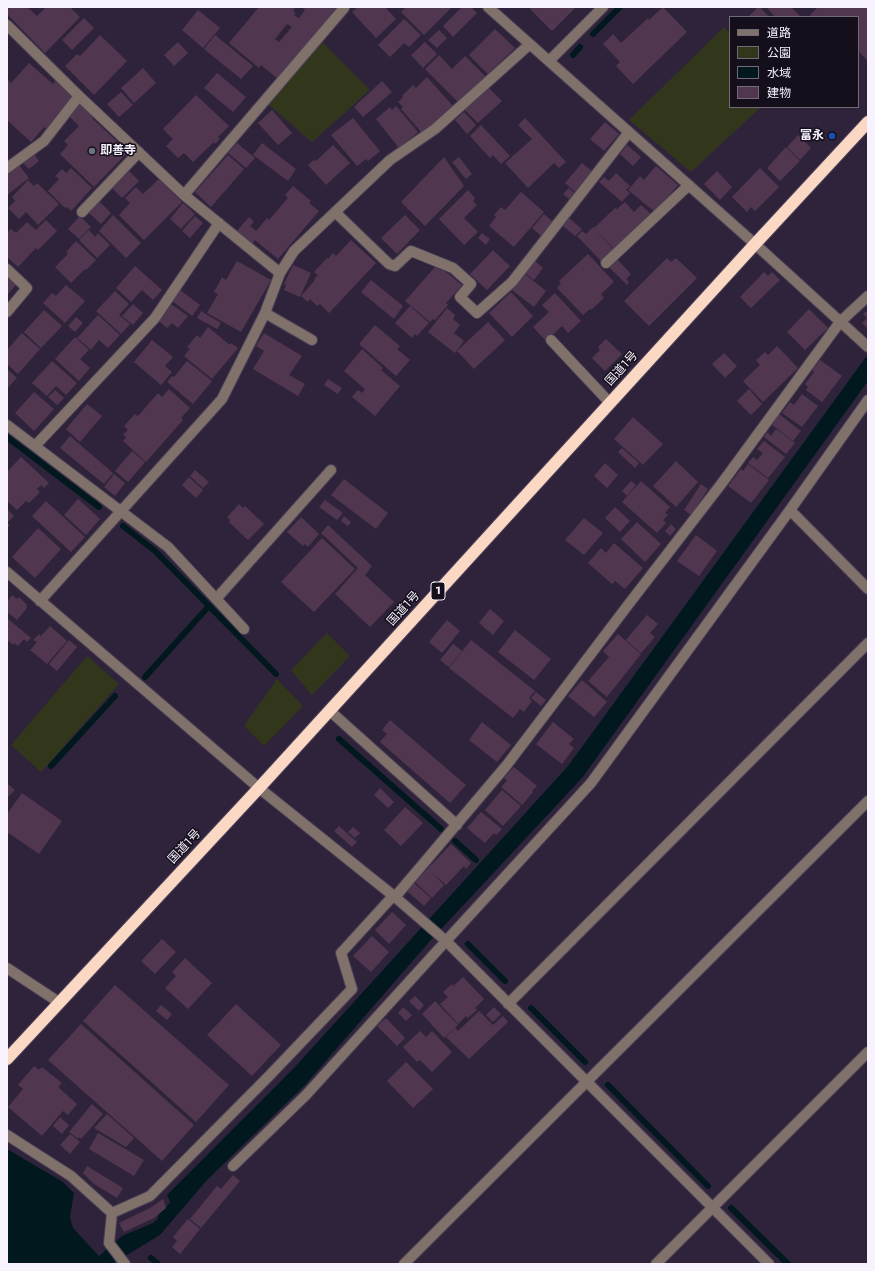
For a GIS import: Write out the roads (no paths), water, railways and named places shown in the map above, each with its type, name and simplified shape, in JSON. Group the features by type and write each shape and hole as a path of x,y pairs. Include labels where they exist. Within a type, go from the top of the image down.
{"highway":[{"name":"国道1号","path":"7,1059 330,711 868,122"}],"street":[{"path":"184,195 344,8 343,7"},
{"path":"488,7 755,244 868,347"},
{"path":"549,61 604,7"},
{"path":"7,25 79,96 184,195 280,273"},
{"path":"40,601 222,399 265,313 280,273 294,251 390,160 435,129 530,44"},
{"path":"7,168 44,141 79,96"},
{"path":"335,212 389,264 395,266 411,251 453,268 471,284 460,297 477,313 512,282 629,132"},
{"path":"82,212 139,152"},
{"path":"606,263 689,185"},
{"path":"35,446 156,318 219,223"},
{"path":"7,269 27,288 7,312"},
{"path":"112,1214 150,1196 270,1075 352,989 341,953 457,825 506,766 722,483 840,322 868,296"},
{"path":"265,313 312,340"},
{"path":"551,340 610,403"},
{"path":"233,1166 306,1095 442,938 591,783 790,510 868,400"},
{"path":"7,425 168,547 244,629"},
{"path":"216,599 331,470"},
{"path":"790,510 868,589"},
{"path":"7,572 259,788 394,896 442,938 769,1264"},
{"path":"508,1004 868,643"},
{"path":"330,711 457,825"},
{"path":"404,1264 868,801"},
{"path":"7,968 60,1003"},
{"path":"656,1264 868,1052"},
{"path":"7,1135 71,1176 112,1214"},
{"path":"112,1214 109,1243 124,1263"}],"water":[{"path":"868,356 868,381 582,778 430,941 305,1085 207,1180 160,1235 112,1264 7,1264 7,1149 63,1182 74,1193 70,1217 73,1228 99,1256 122,1236 153,1223 172,1206 167,1195 294,1068 568,766"}],"waterway":[{"path":"593,34 620,7"},
{"path":"573,55 580,47"},
{"path":"7,437 99,507"},
{"path":"123,526 155,551 276,674"},
{"path":"145,677 209,606"},
{"path":"51,766 115,696"},
{"path":"339,739 441,829"},
{"path":"455,841 476,860"},
{"path":"468,944 505,981"},
{"path":"531,1008 585,1062"},
{"path":"608,1085 708,1186"},
{"path":"161,1217 177,1199"},
{"path":"731,1208 788,1264"},
{"path":"151,1258 158,1264"}],"place":[{"name":"富永","path":"832,136"},
{"name":"即善寺","path":"92,151"}]}
